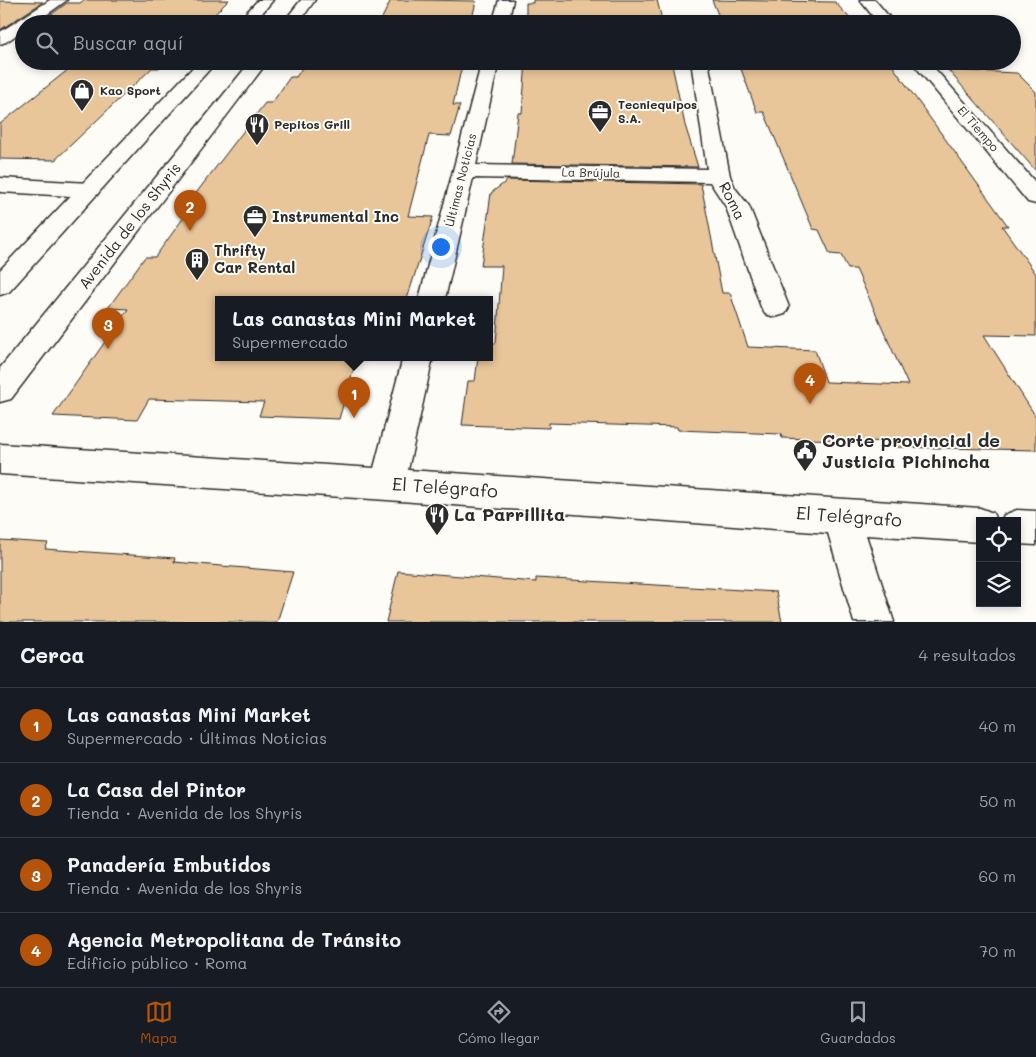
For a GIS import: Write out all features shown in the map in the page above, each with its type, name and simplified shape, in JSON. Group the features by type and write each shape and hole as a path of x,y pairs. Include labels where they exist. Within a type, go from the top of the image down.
{"street":[{"path":"37,15 60,0"},
{"path":"252,15 266,0"},
{"path":"297,15 308,0"},
{"path":"502,15 506,0"},
{"path":"867,0 880,15"},
{"path":"0,39 15,29"},
{"path":"0,286 201,70"},
{"name":"Avenida de los Shyris","path":"0,390 253,70"},
{"name":"Últimas Noticias","path":"433,296 489,70"},
{"name":"Roma","path":"700,70 719,176 736,206 775,307"},
{"name":"El Tiempo","path":"927,70 1036,197"},
{"name":"La Brújula","path":"464,171 719,176"},
{"path":"0,185 89,190"},
{"path":"387,484 417,361"},
{"name":"El Telégrafo","path":"0,459 387,484 842,517 976,524"},
{"path":"842,517 874,622"},
{"path":"1021,527 1036,528"}],"building":[{"path":"84,0 229,0 214,15 50,15 67,3 80,3"},
{"path":"391,0 476,1 473,15 384,15"},
{"path":"533,0 657,0 661,15 526,15 526,3 533,3"},
{"path":"712,0 835,2 847,15 718,15"},
{"path":"0,1 43,2 23,15 15,15 15,20 0,30"},
{"path":"68,70 150,70 55,160 0,159 0,124"},
{"path":"301,70 461,70 453,105 460,105 451,136 429,135 408,216 433,217 408,296 215,296 215,361 356,361 339,419 259,416 264,402 149,399 137,420 53,416 128,309 108,308 145,257 155,257 195,202 190,201 265,103 272,103 290,77 296,77"},
{"path":"525,70 673,70 685,125 698,167 512,164 518,113 522,113"},
{"path":"741,70 895,70 1008,226 1002,226 1036,274 1036,336 984,335 1036,417 1036,450 894,447 893,442 782,438 781,434 678,430 677,427 549,423 549,428 462,425 468,381 475,381 478,361 493,361 493,343 496,343 502,266 481,266 491,193 508,180 701,184 722,293 730,293 748,347 815,350 826,382 908,385 856,269 848,269 841,255 830,254 819,230 813,229 764,112 757,112"},
{"path":"948,70 1017,73 1036,92 1036,171"},
{"path":"0,540 48,543 45,549 175,558 174,562 293,572 277,622 0,622"},
{"path":"398,571 536,582 536,578 776,592 782,622 386,622"}],"place":[{"name":"Kao Sport","path":"82,112"},
{"name":"Tecniequipos S.A.","path":"600,133"},
{"name":"Pepitos Grill","path":"257,146"},
{"name":"La Casa del Pintor","path":"190,231"},
{"name":"Instrumental Inc","path":"255,238"},
{"name":"Thrifty Car Rental","path":"197,281"},
{"name":"Panadería Embutidos","path":"108,349"},
{"name":"Agencia Metropolitana de Tránsito","path":"810,404"},
{"name":"Las canastas Mini Market","path":"354,418"},
{"name":"Corte provincial de Justicia Pichincha","path":"805,472"},
{"name":"La Parrillita","path":"437,536"}]}
